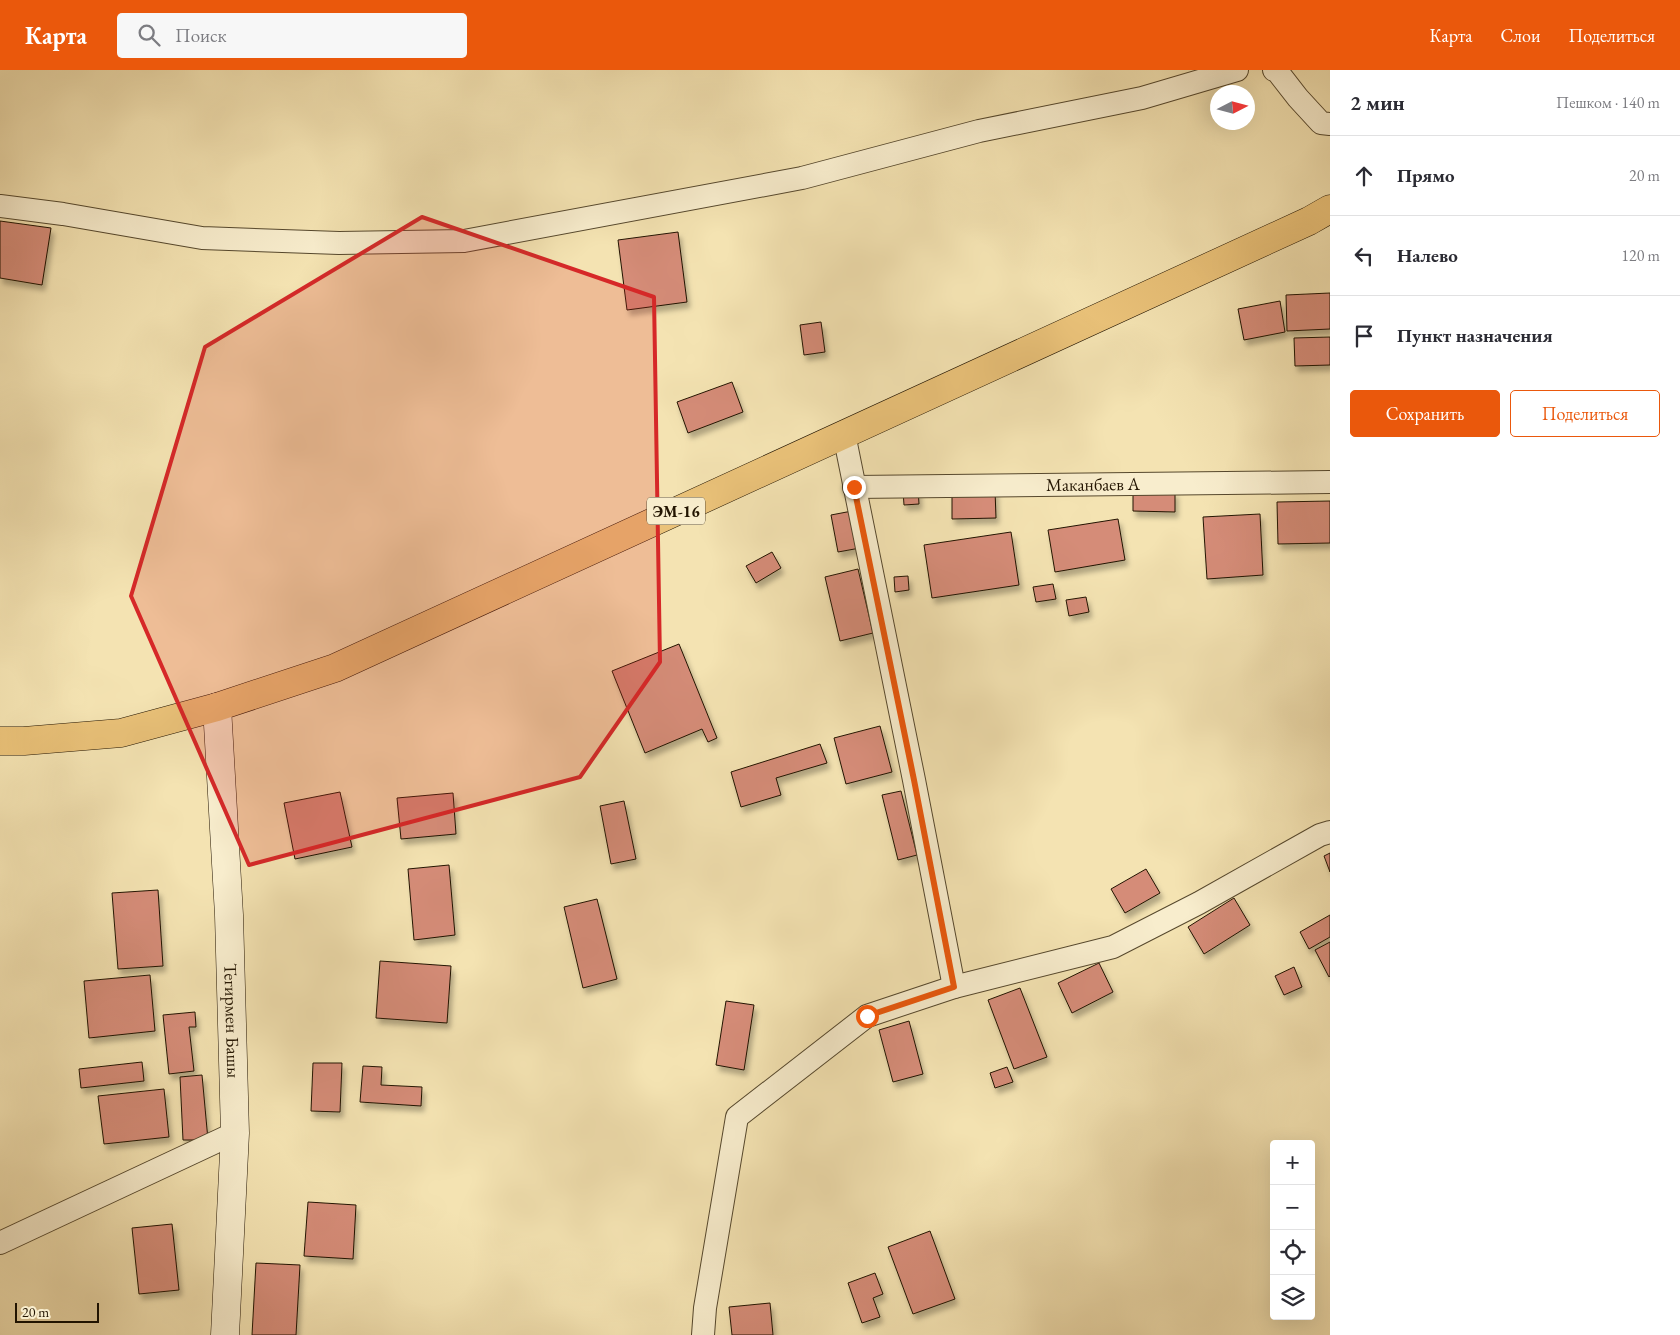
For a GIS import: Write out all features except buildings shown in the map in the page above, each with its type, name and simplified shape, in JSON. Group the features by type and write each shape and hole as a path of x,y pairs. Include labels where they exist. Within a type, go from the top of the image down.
{"highway":[{"name":"ЭМ-16","path":"0,741 24,742 121,733 217,707 335,668 1309,220 1330,208"}],"street":[{"path":"0,206 62,214 202,238 339,243 464,241 802,178 979,131 1142,98 1237,70"},
{"path":"1274,70 1277,71 1321,123 1330,124"},
{"path":"844,434 954,987"},
{"name":"Маканбаев А","path":"854,487 1330,482"},
{"name":"Тегирмен Башы","path":"217,707 229,915 235,1133 225,1335"},
{"path":"703,1335 705,1308 737,1117 867,1016 954,987 1113,947 1320,835 1330,832"},
{"path":"0,1243 235,1133"}],"highlighted area":[{"path":"422,217 654,297 660,662 580,777 249,865 131,596 205,347"}],"route":[{"path":"854,487 954,987 867,1016"}]}
